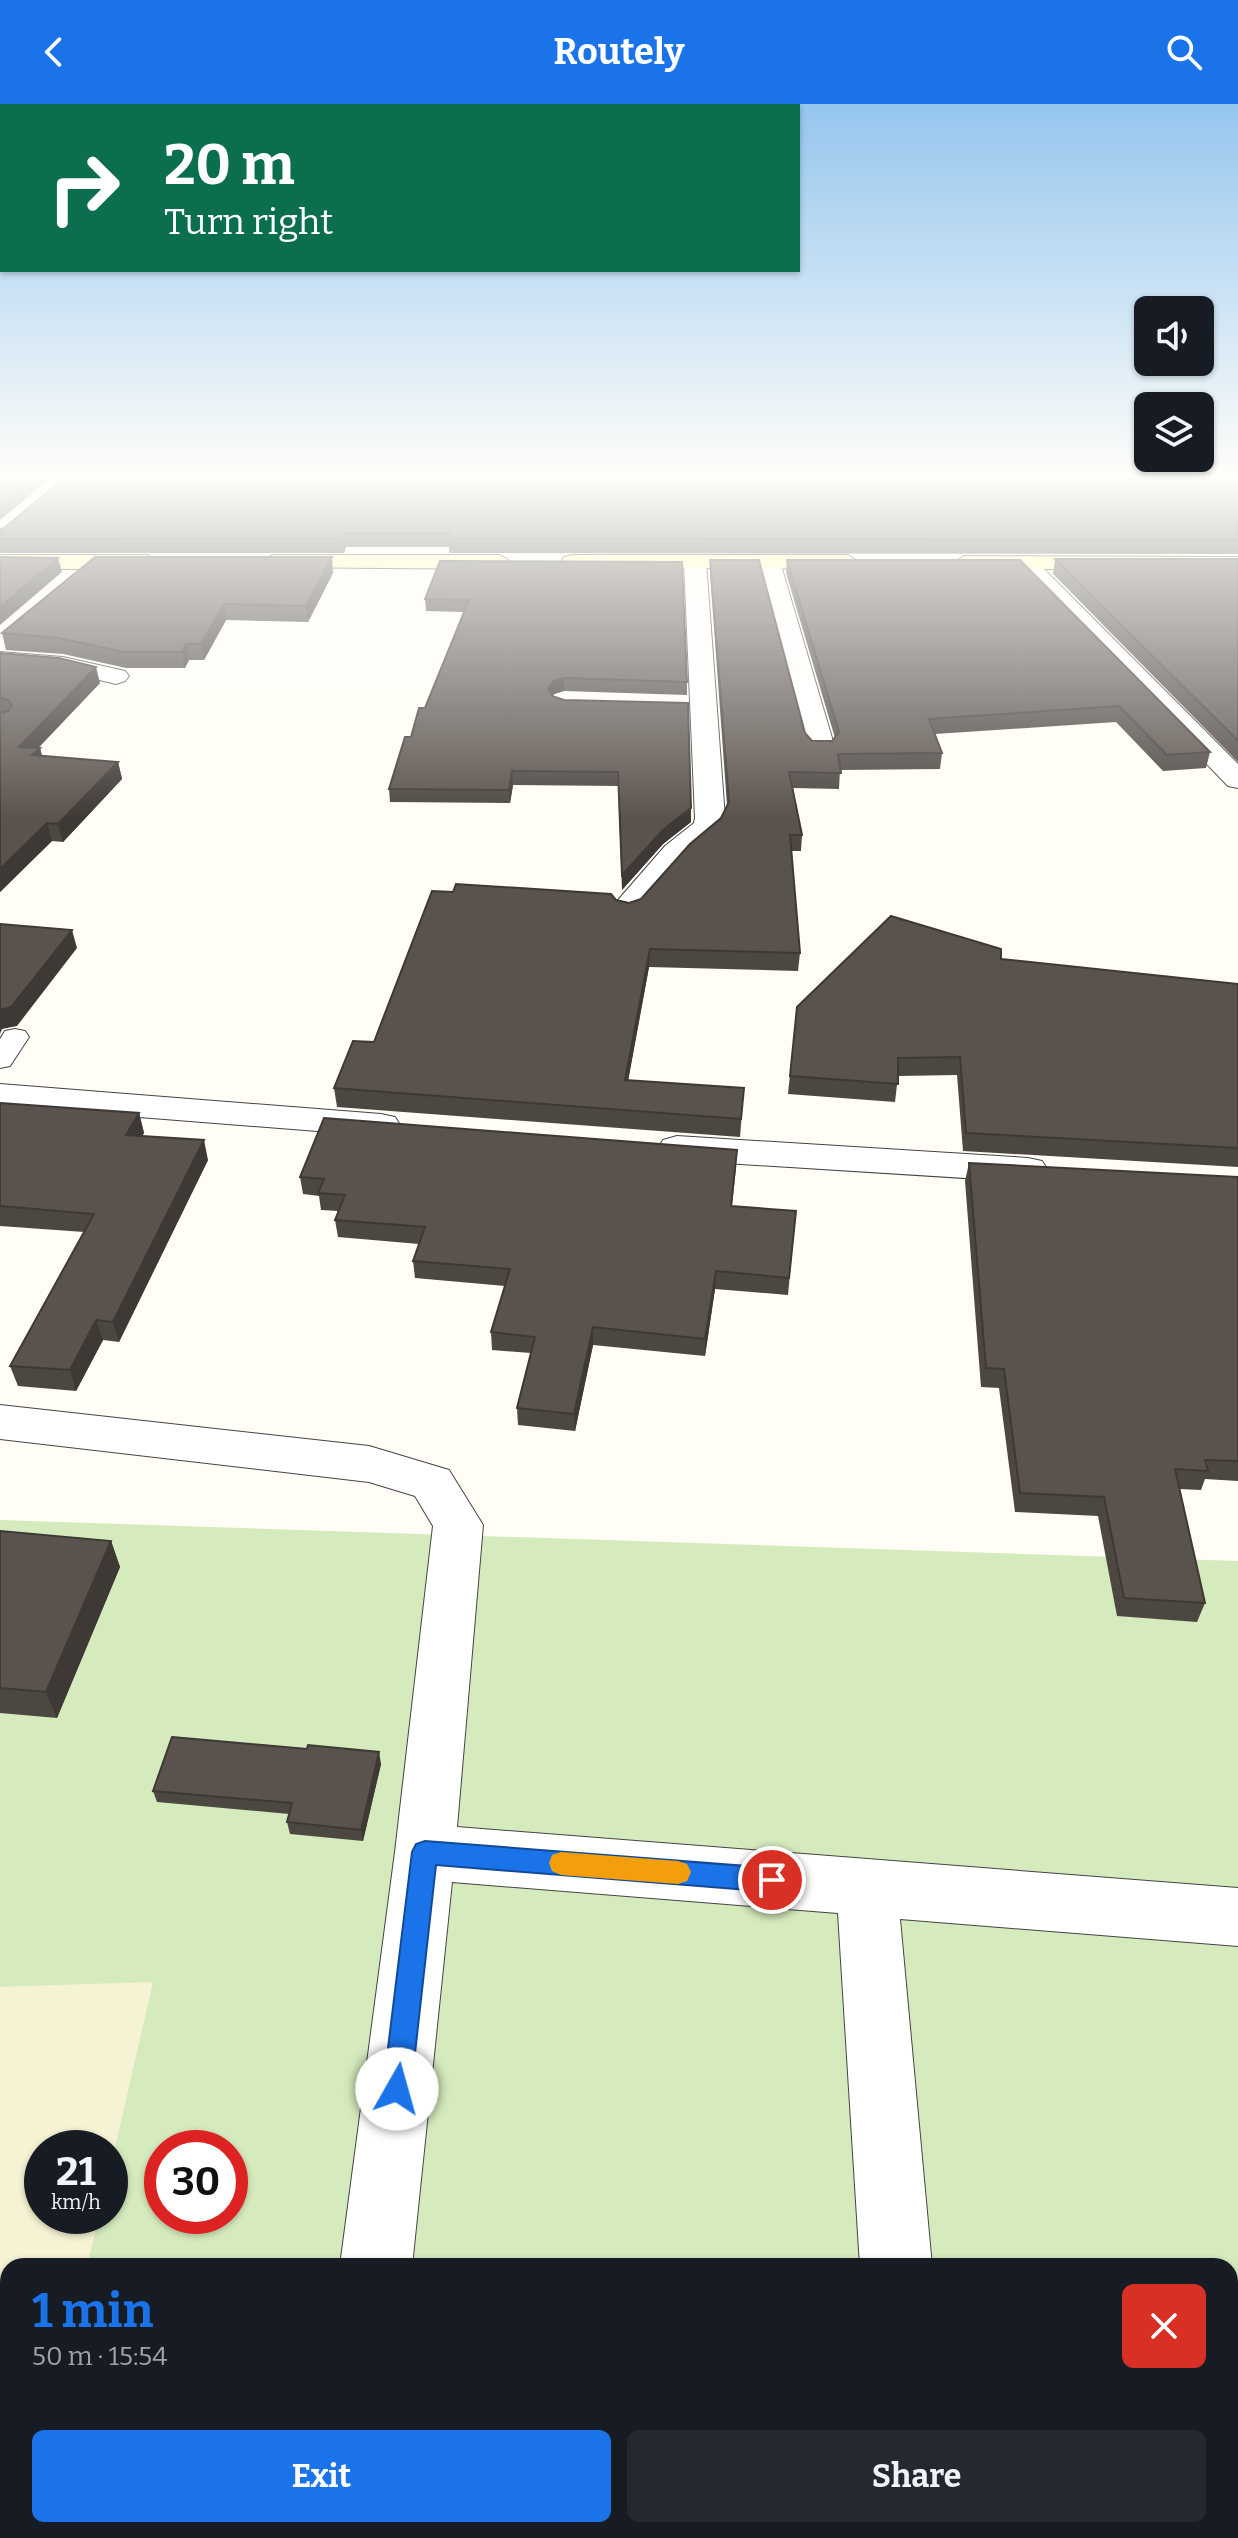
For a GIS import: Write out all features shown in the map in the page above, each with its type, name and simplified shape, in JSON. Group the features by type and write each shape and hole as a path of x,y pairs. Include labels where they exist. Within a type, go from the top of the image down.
{"street":[{"path":"628,907 676,852 708,827 706,706 697,593"},
{"path":"778,593 821,748"},
{"path":"1054,593 1238,780"},
{"path":"0,659 63,664 116,676"},
{"path":"674,705 706,706"},
{"path":"0,1095 414,1127"},
{"path":"638,1145 1065,1172"},
{"path":"0,1422 369,1464 432,1483 458,1525 425,1852 377,2258"},
{"path":"425,1852 1238,1917"},
{"path":"867,1887 895,2258"}],"shaded area":[{"path":"154,1981 119,2130 24,2130 24,2234 95,2234 89,2258 0,2258 0,1987"}],"green space":[{"path":"0,1520 1238,1561 1238,2258 89,2258 95,2234 128,2234 128,2130 119,2130 153,1982 0,1987"}],"building":[{"path":"0,593 17,593 0,607"},
{"path":"51,593 313,593 306,606 224,604 201,644 186,644 182,652 123,652 59,638 2,633"},
{"path":"428,593 683,593 687,682 564,678 554,681 548,689 552,696 564,700 688,703 691,808 663,830 622,875 618,772 512,771 509,790 389,789 405,737 411,737 419,708 425,708 469,600 425,599"},
{"path":"713,593 768,593 805,733 812,741 832,741 839,732 797,593 1052,593 1210,752 1167,755 1119,706 929,719 942,753 838,754 841,773 789,772 802,835 790,835 800,953 650,949 625,1080 744,1088 741,1119 334,1088 353,1041 374,1042 432,891 453,892 456,884 611,894 616,900 629,903 641,899 690,844 721,818 729,802"},
{"path":"1089,593 1238,593 1238,741"},
{"path":"0,653 59,658 96,667 19,747 40,748 32,755 118,762 58,824 47,823 0,869 0,713 12,706 8,700 0,698"},
{"path":"891,916 1001,949 1001,959 1238,984 1238,1148 966,1133 960,1057 898,1058 898,1084 790,1076 797,1007"},
{"path":"0,924 72,930 11,1007 0,1010"},
{"path":"0,1103 139,1113 126,1135 204,1140 113,1322 96,1320 70,1370 10,1366 94,1214 0,1206"},
{"path":"324,1118 737,1150 731,1206 796,1211 789,1278 716,1271 705,1339 593,1327 574,1414 517,1408 535,1337 491,1332 510,1269 413,1261 425,1227 335,1220 345,1195 318,1193 324,1179 300,1177"},
{"path":"969,1163 1238,1177 1238,1461 1205,1460 1208,1471 1175,1469 1205,1603 1124,1598 1104,1497 1020,1493 1004,1369 986,1368"},
{"path":"0,1531 111,1541 46,1692 0,1688"},
{"path":"172,1737 379,1752 361,1830 287,1822 292,1803 153,1791"}],"slow traffic":[{"path":"561,1863 678,1872"}],"route":[{"path":"397,2089 425,1852 772,1880"}]}
